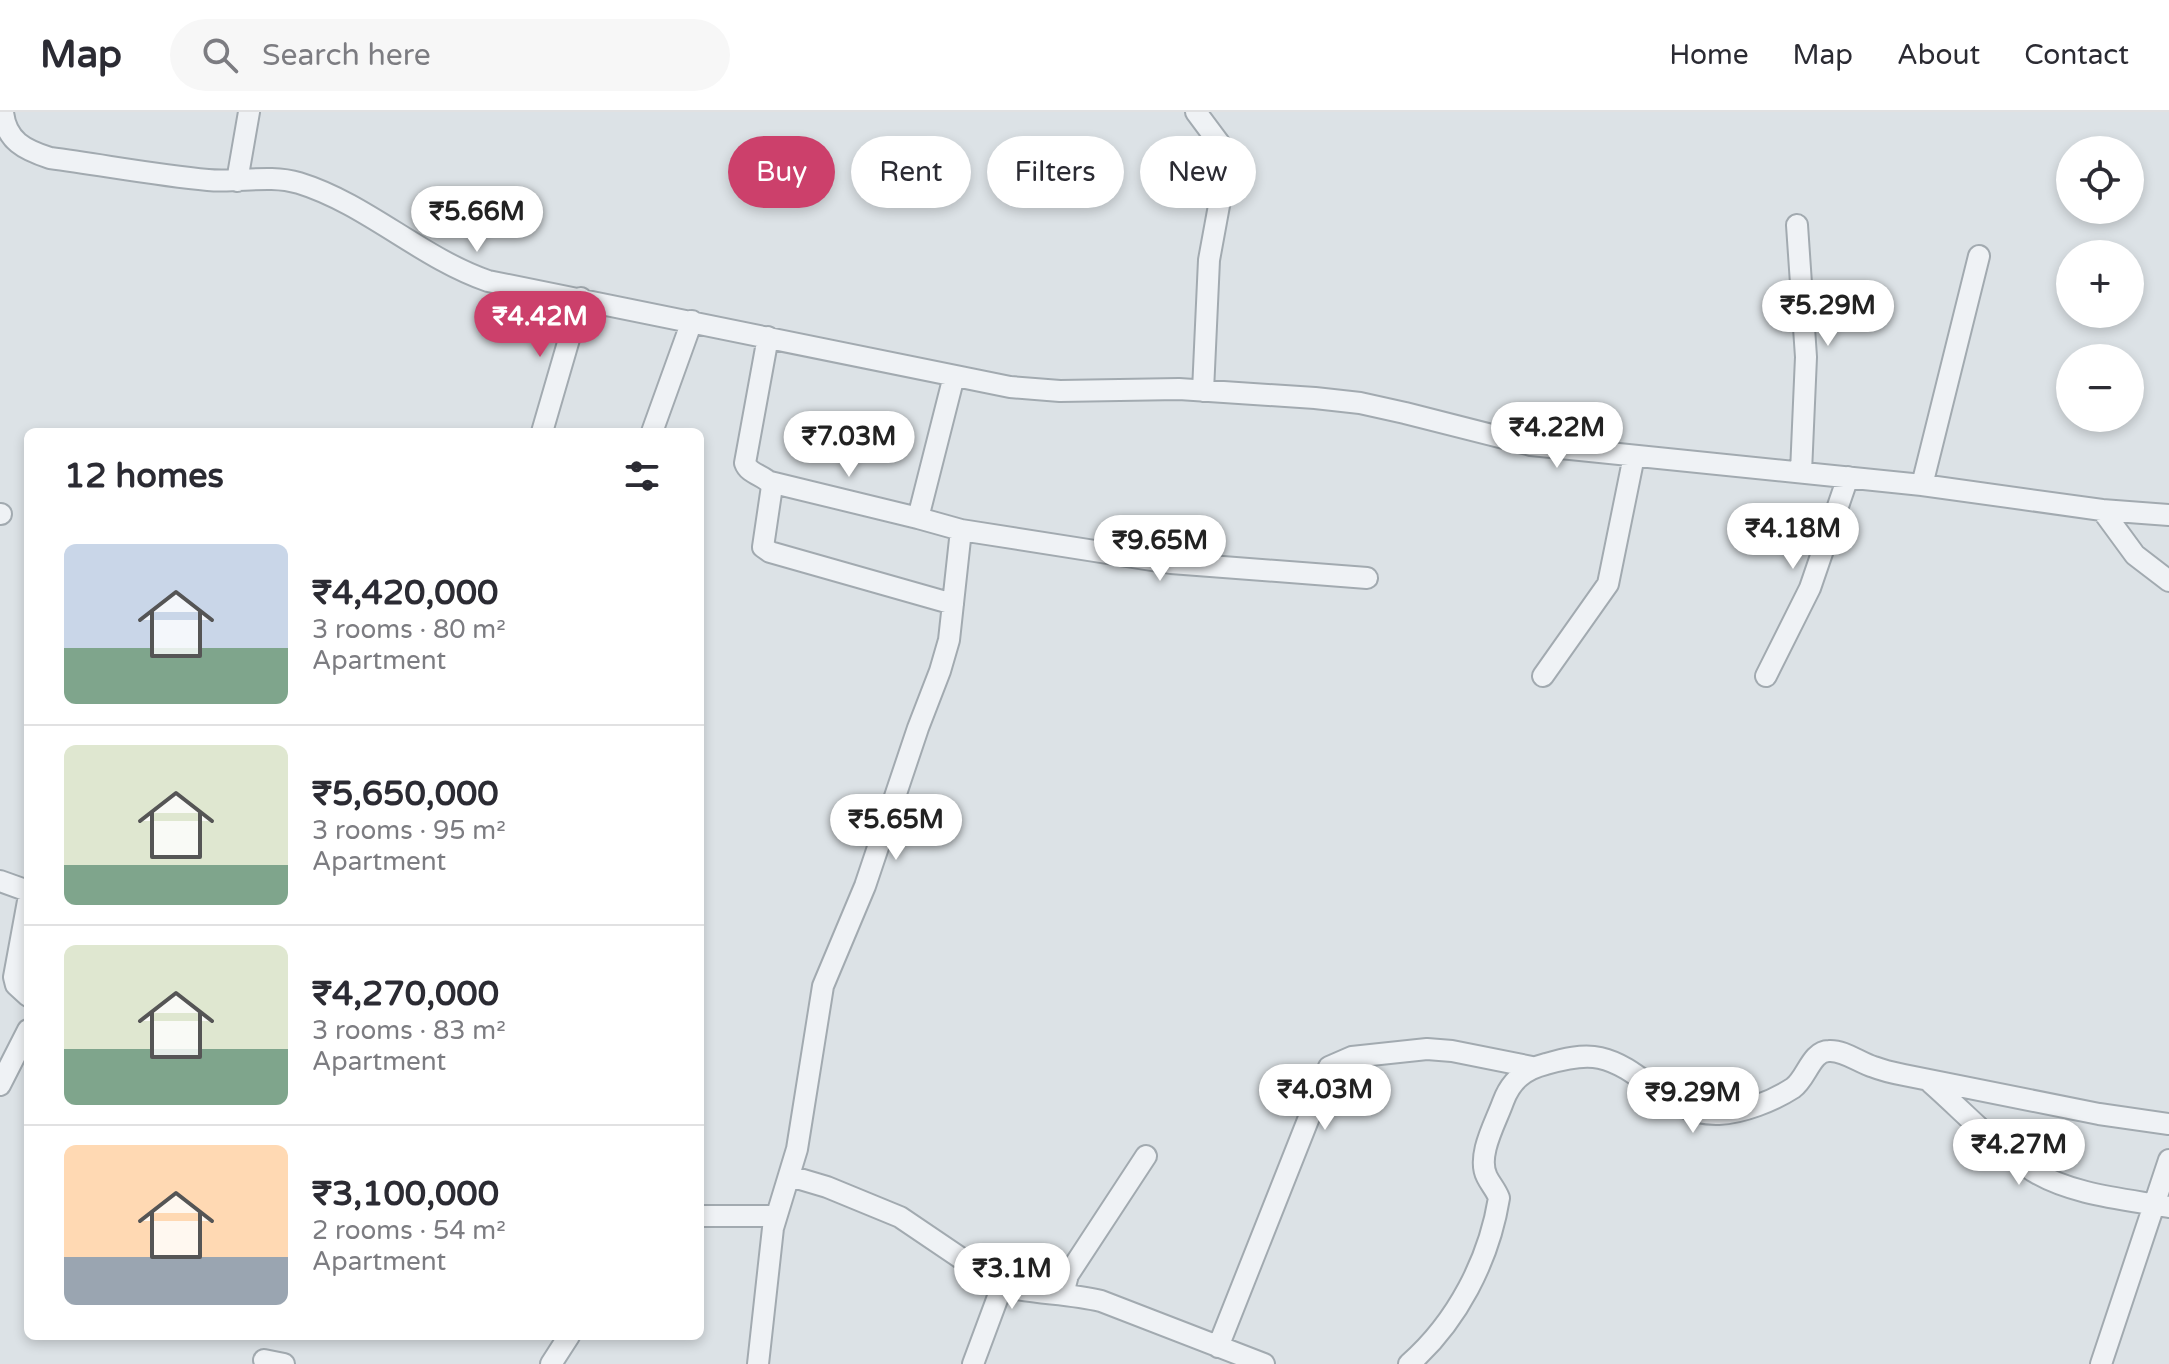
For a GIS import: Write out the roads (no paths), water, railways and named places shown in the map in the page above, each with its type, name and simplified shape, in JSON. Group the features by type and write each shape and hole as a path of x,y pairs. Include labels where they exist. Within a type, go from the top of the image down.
{"street":[{"path":"3,112 8,133 18,145 50,158 209,180 276,179 297,183 346,204 460,271 488,281 1010,387 1060,391 1203,391 1360,403 1531,445 1922,485 2102,510 2169,515"},
{"path":"237,181 249,112"},
{"path":"1196,112 1225,151 1227,162 1209,260 1203,391"},
{"path":"1797,225 1806,357 1801,472"},
{"path":"1922,485 1979,256"},
{"path":"543,428 581,298"},
{"path":"653,428 692,321"},
{"path":"768,337 745,463 749,470 770,482 961,530 1171,563 1367,578"},
{"path":"918,518 954,376"},
{"path":"1543,676 1608,584 1634,456"},
{"path":"1766,676 1810,588 1848,477"},
{"path":"770,482 772,493 762,541 765,550 953,604"},
{"path":"2102,510 2135,555 2169,581"},
{"path":"758,1364 776,1216 790,1176 803,1120 823,986 865,886 940,671 949,640 961,530"},
{"path":"0,881 24,890"},
{"path":"24,923 14,977 16,985 24,992"},
{"path":"0,1085 8,1049 24,1034"},
{"path":"1218,1347 1329,1067 1352,1057 1427,1049 1532,1067 1582,1057 1600,1058 1617,1064 1679,1106 1708,1115 1730,1114 1794,1087 1806,1076 1816,1056 1827,1050 1873,1067 1929,1081 2099,1114 2169,1124"},
{"path":"1409,1364 1444,1326 1473,1283 1499,1198 1487,1177 1484,1163 1487,1149 1508,1089 1532,1067"},
{"path":"1929,1081 2034,1171 2090,1192 2162,1206"},
{"path":"1063,1294 1068,1275 1146,1156"},
{"path":"2101,1364 2162,1206 2169,1160"},
{"path":"790,1176 827,1187 900,1217 1002,1286 1101,1301 1264,1364"},
{"path":"704,1216 776,1216"},
{"path":"973,1364 1002,1286"},
{"path":"551,1364 566,1340"}]}
